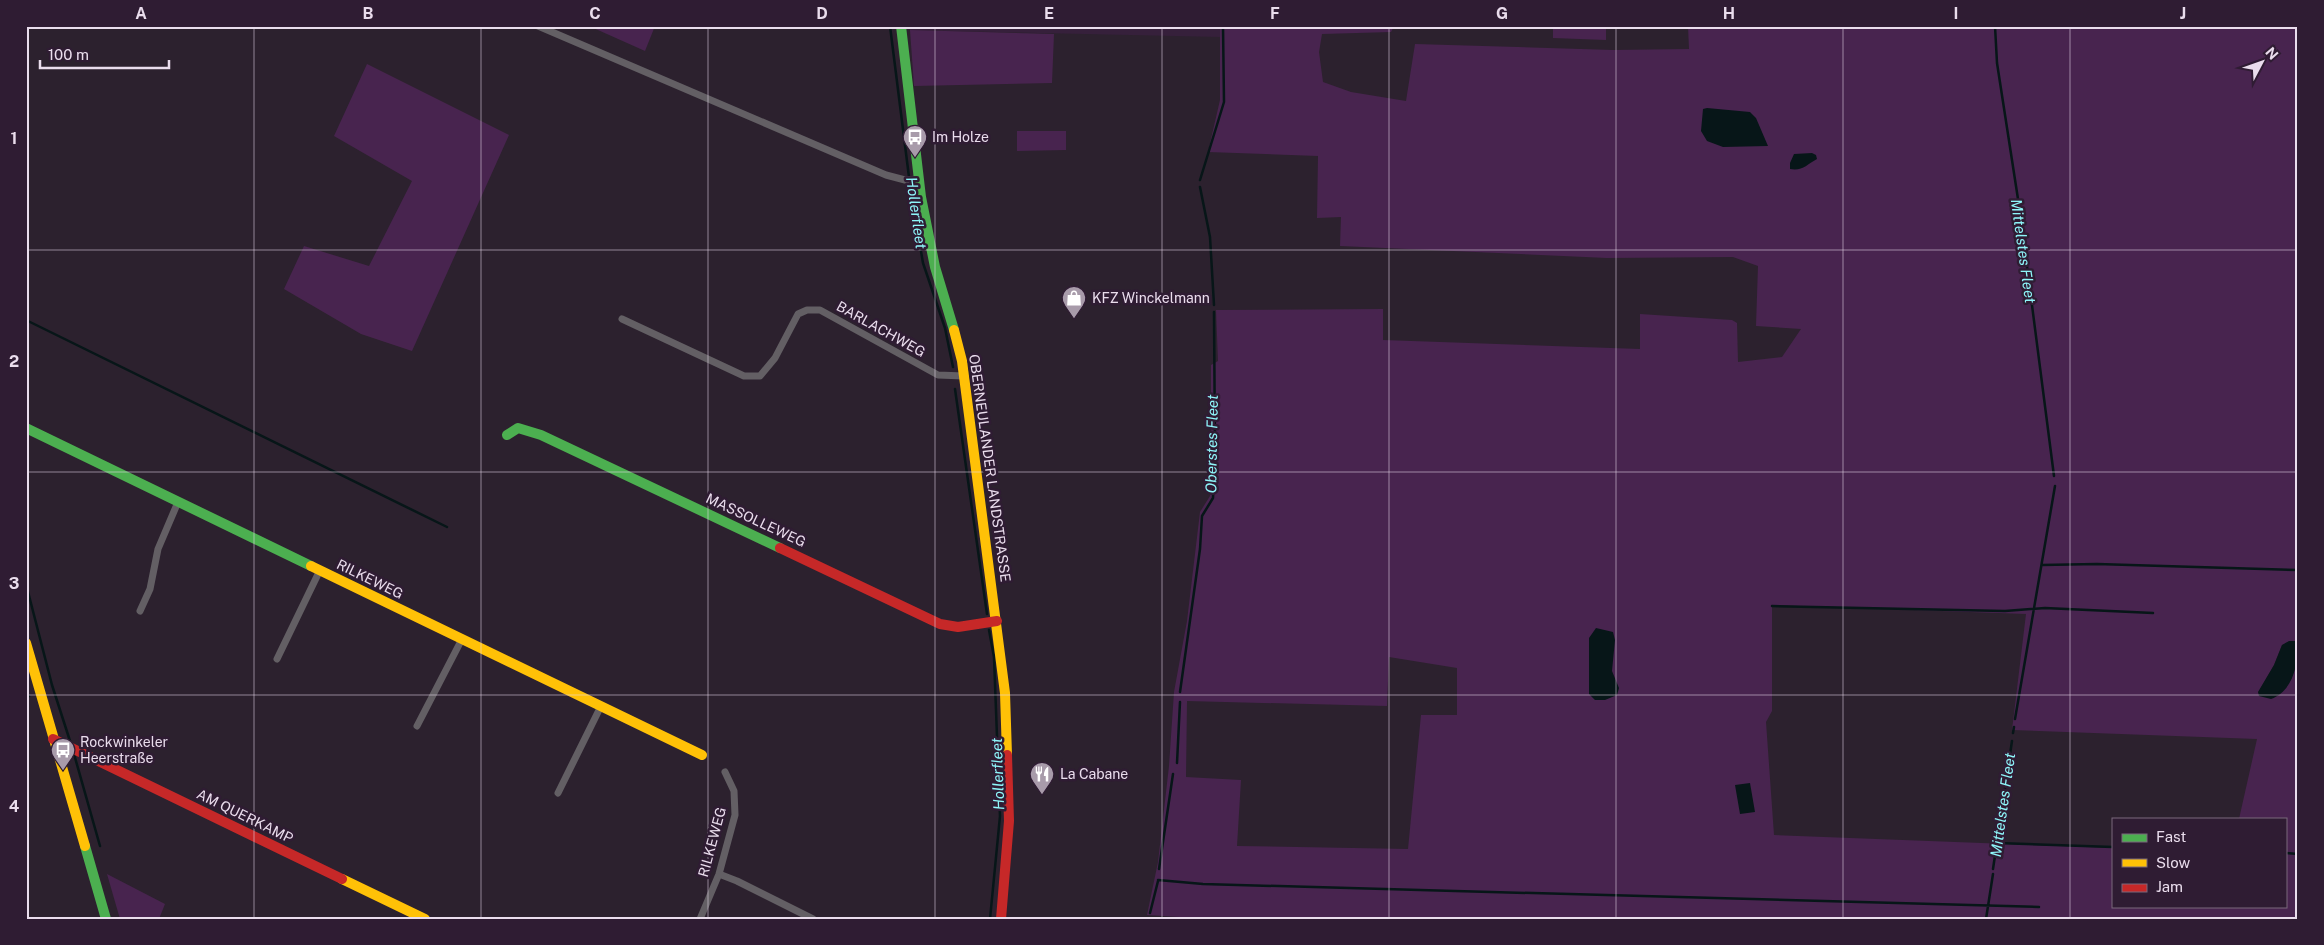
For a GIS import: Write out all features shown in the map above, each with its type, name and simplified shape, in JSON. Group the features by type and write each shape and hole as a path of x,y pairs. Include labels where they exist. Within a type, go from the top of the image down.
{"street":[{"path":"538,26 886,174 912,180"},
{"name":"OBERNEULANDER LANDSTRASSE","path":"901,26 912,180 957,335 997,621 1007,723 1009,821 1001,919"},
{"name":"BARLACHWEG","path":"622,319 744,376 760,376 775,358 798,314 807,310 820,310 938,375 964,376"},
{"name":"RILKEWEG","path":"26,428 702,755"},
{"name":"MASSOLLEWEG","path":"507,435 518,428 541,435 940,624 958,627 997,621"},
{"path":"140,610 150,589 158,549 178,502"},
{"path":"277,659 320,570"},
{"path":"417,726 462,639"},
{"path":"26,643 106,919"},
{"path":"558,793 601,706"},
{"name":"AM QUERKAMP","path":"54,739 425,919"},
{"name":"RILKEWEG","path":"700,919 720,874 736,805 734,791 725,772"},
{"path":"720,874 813,919"}],"shaded area":[{"path":"589,26 655,26 645,51"},
{"path":"909,26 1220,26 1220,37 910,30"},
{"path":"1220,26 1394,26 1391,32 1322,34 1319,52 1323,82 1351,92 1406,101 1415,44 1613,50 1689,49 1688,26 2298,26 2298,643 2295,641 2282,645 2274,665 2258,693 2291,679 2298,661 2298,919 1179,919 1179,917 1147,915 1158,862 1169,766 1174,692 1187,621 1200,512 1210,496 1213,458 1211,365 1218,361 1216,310 1383,309 1383,340 1640,349 1640,314 1732,320 1737,323 1738,362 1782,357 1801,329 1756,326 1758,266 1733,257 1607,258 1340,246 1341,217 1317,218 1318,156 1208,152 1220,100","holes":["1772,605 2026,614 2012,730 2257,739 2239,818 2286,818 2286,908 2112,908 2112,848 1774,835 1766,722 1772,711","1389,657 1457,668 1457,715 1421,715 1408,849 1237,846 1241,780 1186,777 1187,701 1387,706"]},
{"path":"1553,26 1606,26 1606,40 1553,38"},
{"path":"910,30 1054,34 1052,83 914,86"},
{"path":"367,64 509,135 412,351 361,334 284,289 304,246 369,266 412,181 334,136"},
{"path":"1703,109 1750,112 1756,118 1768,146 1723,147 1707,141 1701,131"},
{"path":"1017,131 1066,131 1066,150 1017,151"},
{"path":"1812,153 1816,155 1817,159 1801,168 1790,169 1790,163 1794,154"},
{"path":"1596,628 1613,632 1615,640 1612,671 1619,688 1617,695 1605,700 1595,700 1589,694 1589,638"},
{"path":"2289,641 2298,643 2297,660 2289,684 2271,699 2259,696 2258,692 2274,665 2282,645"},
{"path":"1750,783 1755,812 1740,814 1735,785"},
{"path":"107,874 165,904 159,919 120,919"}],"waterway":[{"name":"Hollerfleet","path":"890,26 911,193 923,263 945,328 953,367"},
{"name":"Oberstes Fleet","path":"1200,180 1224,102 1223,26"},
{"name":"Mittelstes Fleet","path":"1995,26 1997,63 2020,212 2054,476"},
{"name":"Oberstes Fleet","path":"1200,187 1210,237 1214,305"},
{"name":"Oberstes Fleet","path":"1180,692 1200,549 1202,516 1213,498 1215,454 1214,312"},
{"path":"26,320 447,527"},
{"name":"Hollerfleet","path":"955,389 987,614"},
{"name":"Mittelstes Fleet","path":"2015,719 2055,486"},
{"path":"2042,565 2097,564 2298,570"},
{"path":"26,584 52,685 70,741"},
{"path":"1772,606 2005,611 2045,608 2153,613"},
{"name":"Hollerfleet","path":"989,630 994,657 1000,816 990,919"},
{"name":"Oberstes Fleet","path":"1177,763 1180,702"},
{"name":"Mittelstes Fleet","path":"2013,733 2014,727"},
{"name":"Mittelstes Fleet","path":"1993,869 2012,741"},
{"path":"74,754 100,846"},
{"name":"Oberstes Fleet","path":"1159,869 1173,774"},
{"path":"1997,843 2112,847"},
{"path":"2286,853 2298,854"},
{"name":"Mittelstes Fleet","path":"1986,919 1993,874"},
{"path":"1158,880 1203,884 2039,907"},
{"name":"Oberstes Fleet","path":"1150,913 1158,881"}],"traffic: fast":[{"path":"901,26 921,197 935,267 954,330"},
{"path":"26,428 311,566"},
{"path":"507,435 518,428 541,435 780,548"},
{"path":"85,846 106,919"}],"traffic: slow":[{"path":"954,330 962,361 1005,693 1007,755"},
{"path":"311,566 702,755"},
{"path":"26,643 85,846"},
{"path":"342,879 425,919"}],"traffic: jam":[{"path":"780,548 940,624 958,627 997,621"},
{"path":"53,739 342,879"},
{"path":"1001,919 1009,821 1007,755"}],"place":[{"name":"Im Holze","path":"915,158"},
{"name":"KFZ Winckelmann","path":"1074,319"},
{"name":"Rockwinkeler Heerstraße","path":"63,771"},
{"name":"La Cabane","path":"1042,795"}]}
